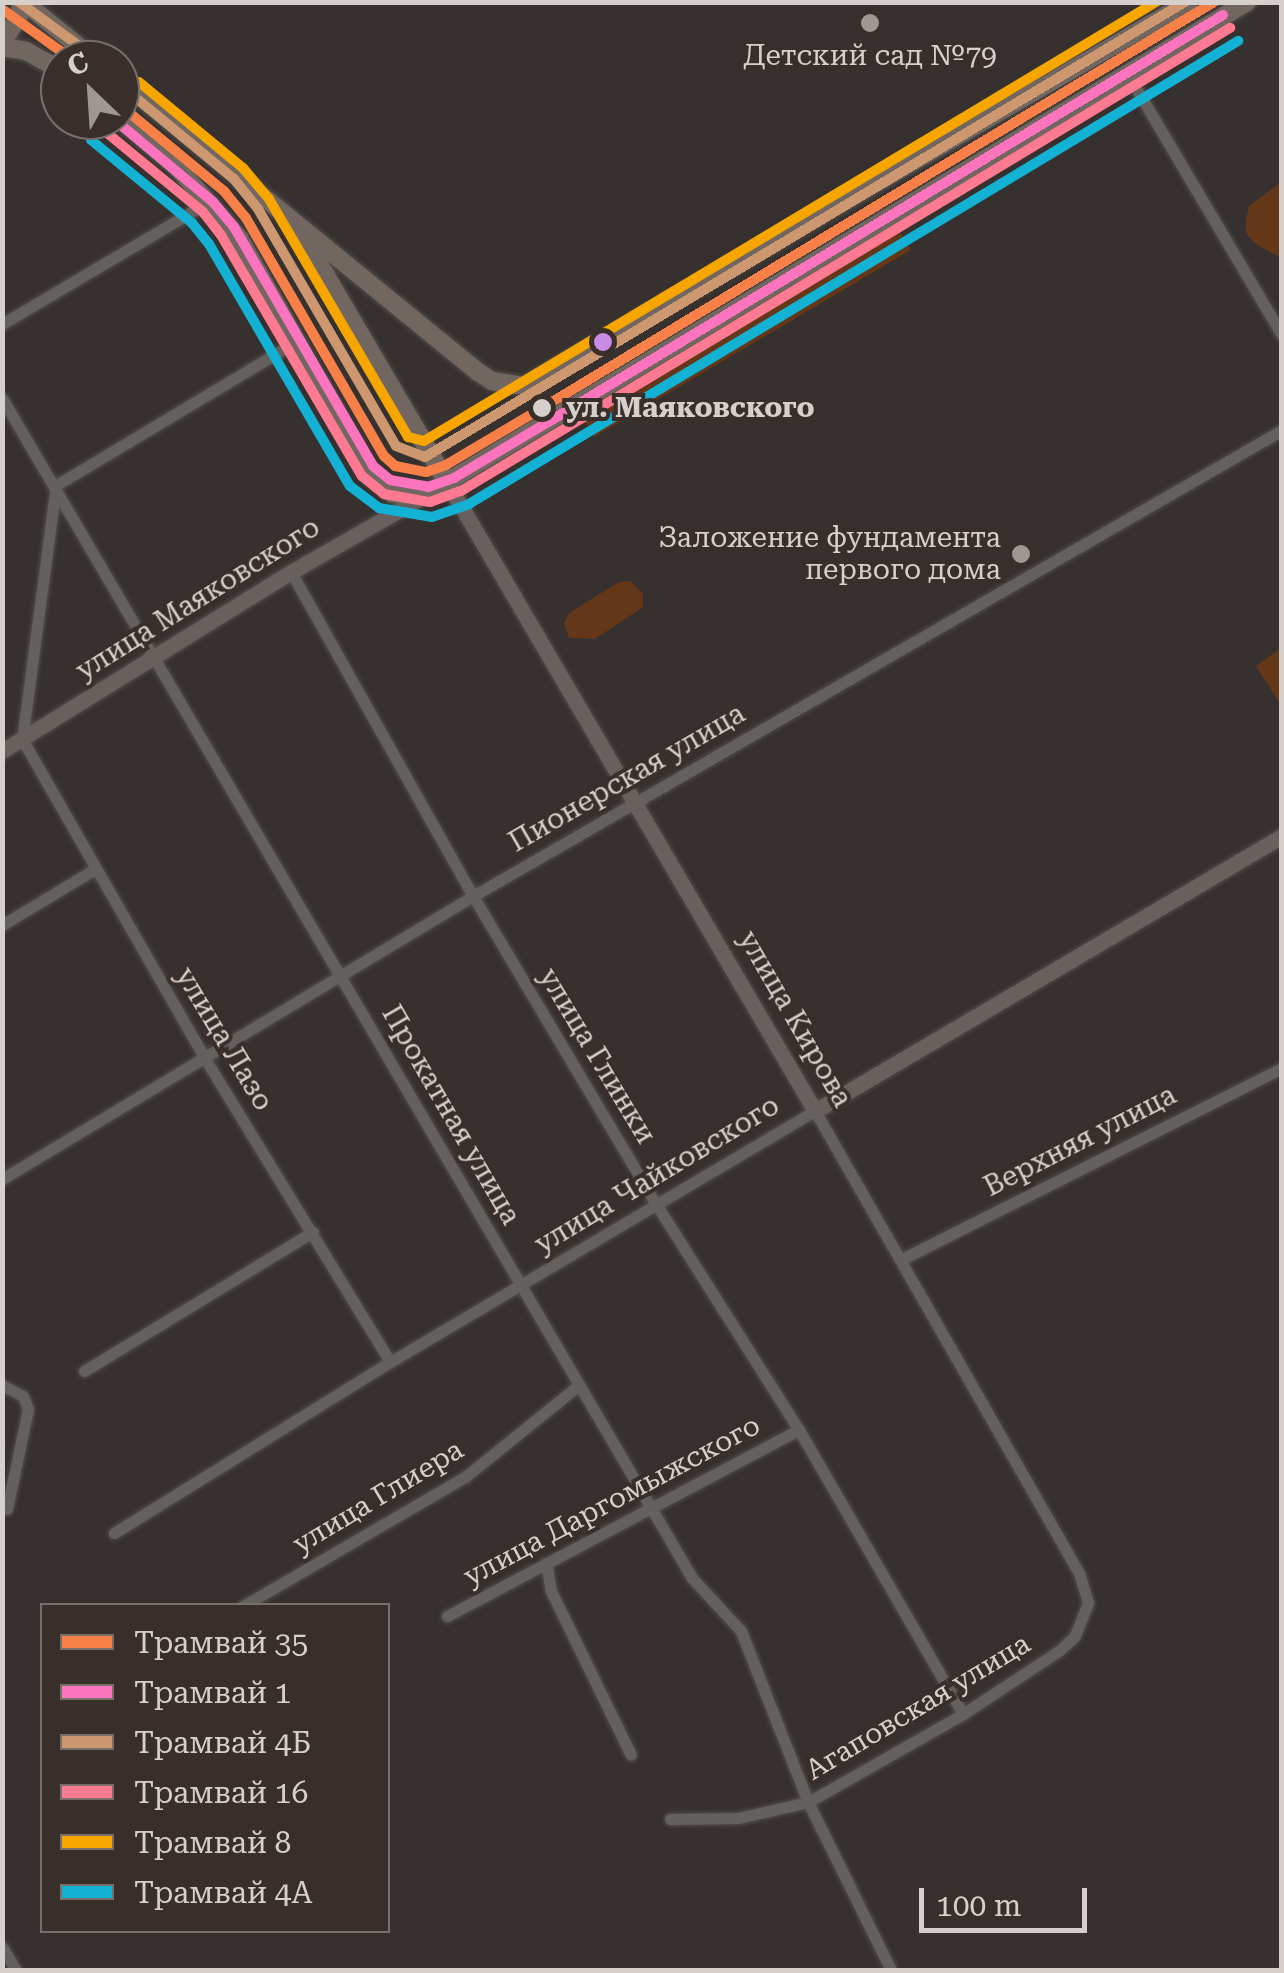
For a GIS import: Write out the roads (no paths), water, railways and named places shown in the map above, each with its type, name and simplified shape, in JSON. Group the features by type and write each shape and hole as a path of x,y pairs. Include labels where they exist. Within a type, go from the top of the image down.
{"main road":[{"path":"40,59 2,45 20,14 22,2 70,40"},
{"path":"140,96 478,372 492,381 526,386 1188,2"},
{"name":"улица Маяковского","path":"2,751 291,572 1247,2"},
{"path":"140,137 210,201 239,238 381,486 405,496 439,487 291,216"},
{"name":"улица Кирова","path":"439,487 636,804 815,1110"},
{"name":"улица Чайковского","path":"815,1110 1282,836"}],"street":[{"path":"1127,73 1282,335"},
{"path":"2,324 210,201"},
{"path":"22,740 56,485 298,341"},
{"name":"Прокатная улица","path":"2,398 699,1588 725,1609 741,1631 808,1802 892,1970"},
{"name":"Пионерская улица","path":"2,1180 473,896 1282,430"},
{"name":"улица Глинки","path":"291,572 473,896 656,1204 799,1430 962,1714"},
{"name":"улица Лазо","path":"22,740 204,1056 390,1362"},
{"path":"2,924 95,869"},
{"name":"Верхняя улица","path":"902,1259 1282,1068"},
{"name":"улица Чайковского","path":"114,1532 390,1362 815,1110"},
{"name":"улица Кирова","path":"815,1110 1085,1588"},
{"path":"84,1371 313,1232"},
{"name":"улица Глиера","path":"248,1603 465,1477 580,1385"},
{"path":"5,1386 23,1396 28,1409 6,1509"},
{"name":"улица Даргомыжского","path":"448,1616 799,1430"},
{"path":"546,1564 551,1591 631,1755"},
{"name":"Агаповская улица","path":"670,1819 738,1818 808,1802 962,1714 1067,1645 1084,1620 1085,1588"},
{"path":"2,1947 16,1970"}],"tram line":[{"name":"4Б","path":"19,2 71,40"},
{"name":"8","path":"140,83 243,168 269,199 408,437 424,441 1156,2"},
{"name":"4Б","path":"140,101 234,179 258,209 396,446 425,457 1185,2"},
{"name":"35","path":"140,122 224,191 246,218 384,456 395,466 426,472 446,465 542,408 1214,2"},
{"name":"35","path":"2,9 45,40"},
{"name":"1","path":"139,140 213,202 234,227 373,466 390,480 428,487 454,478 1223,15"},
{"name":"16","path":"116,140 203,212 221,235 362,476 384,494 430,502 461,491 1230,28"},
{"name":"4А","path":"91,140 192,223 209,244 350,486 379,508 432,517 469,504 1238,41"}],"place":[{"name":"Детский сад №79","path":"870,23"},
{"name":"ул. Маяковского","path":"542,408"},
{"name":"Заложение фундамента первого дома","path":"1021,554"}]}
